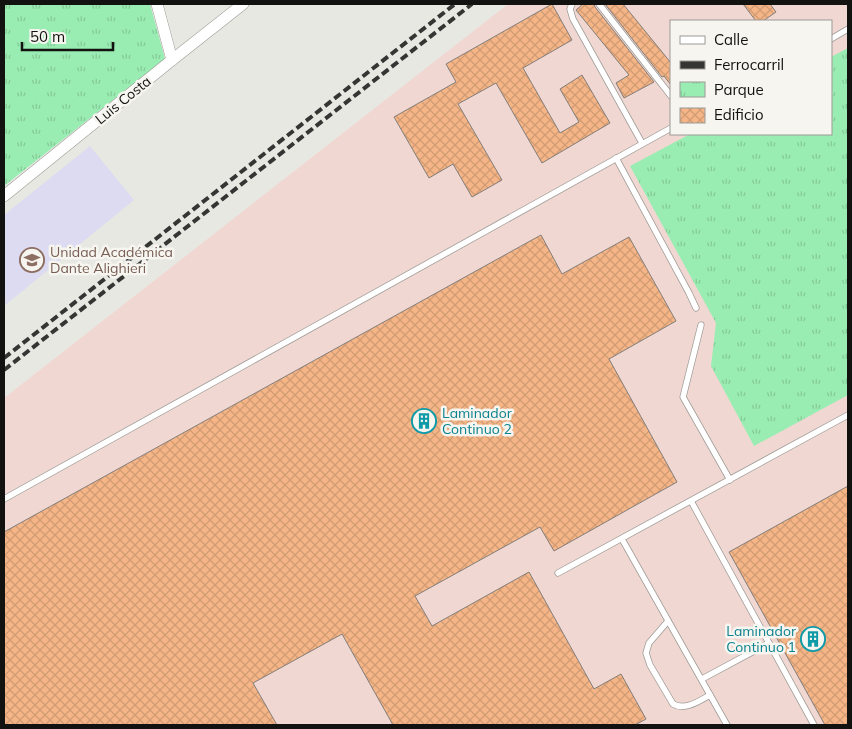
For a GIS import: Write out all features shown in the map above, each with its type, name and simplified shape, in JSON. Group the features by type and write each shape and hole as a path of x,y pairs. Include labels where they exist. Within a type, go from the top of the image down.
{"street":[{"path":"157,4 172,60"},
{"name":"Luis Costa","path":"4,196 243,4"}],"lane":[{"path":"572,4 570,9 573,19 642,143"},
{"path":"599,4 670,95"},
{"path":"832,38 848,29"},
{"path":"4,499 670,129"},
{"path":"616,158 696,308"},
{"path":"701,325 683,397 730,480"},
{"path":"558,573 848,415"},
{"path":"691,501 814,725"},
{"path":"622,539 727,725"},
{"path":"668,621 649,643 646,653 650,665 673,704 678,707 687,706 710,696"},
{"path":"702,679 769,643"}],"shaded area":[{"path":"508,4 848,4 848,725 4,725 4,398"},
{"name":"Unidad Académica Dante Alighieri","path":"90,146 134,200 4,306 4,215"}],"green space":[{"path":"4,4 150,4 165,59 4,186"},
{"path":"848,48 848,395 754,446 711,366 716,323 630,166 688,135 832,135 832,56"}],"building":[{"path":"552,4 572,40 523,68 560,133 579,122 560,89 582,75 610,123 542,163 496,83 458,104 502,180 472,197 453,164 429,178 394,117 456,82 446,64"},
{"path":"583,4 594,4 654,82 624,98 616,83 629,75 576,10"},
{"path":"605,4 623,4 670,62 670,84 664,76 662,77"},
{"path":"743,4 770,4 776,12 764,20 755,20"},
{"name":"Laminador Continuo 2","path":"541,235 562,274 629,237 676,321 609,359 677,482 554,551 540,527 415,596 432,626 529,572 594,689 621,674 646,719 635,725 393,725 342,634 253,683 277,725 4,725 4,532"},
{"name":"Laminador Continuo 1","path":"848,486 848,725 825,725 729,552"}],"railway":[{"path":"4,358 455,4"},
{"path":"4,370 472,4"}],"place":[{"name":"Unidad Académica Dante Alighieri","path":"32,260"},
{"name":"Laminador Continuo 2","path":"424,421"},
{"name":"Laminador Continuo 1","path":"813,639"}]}
